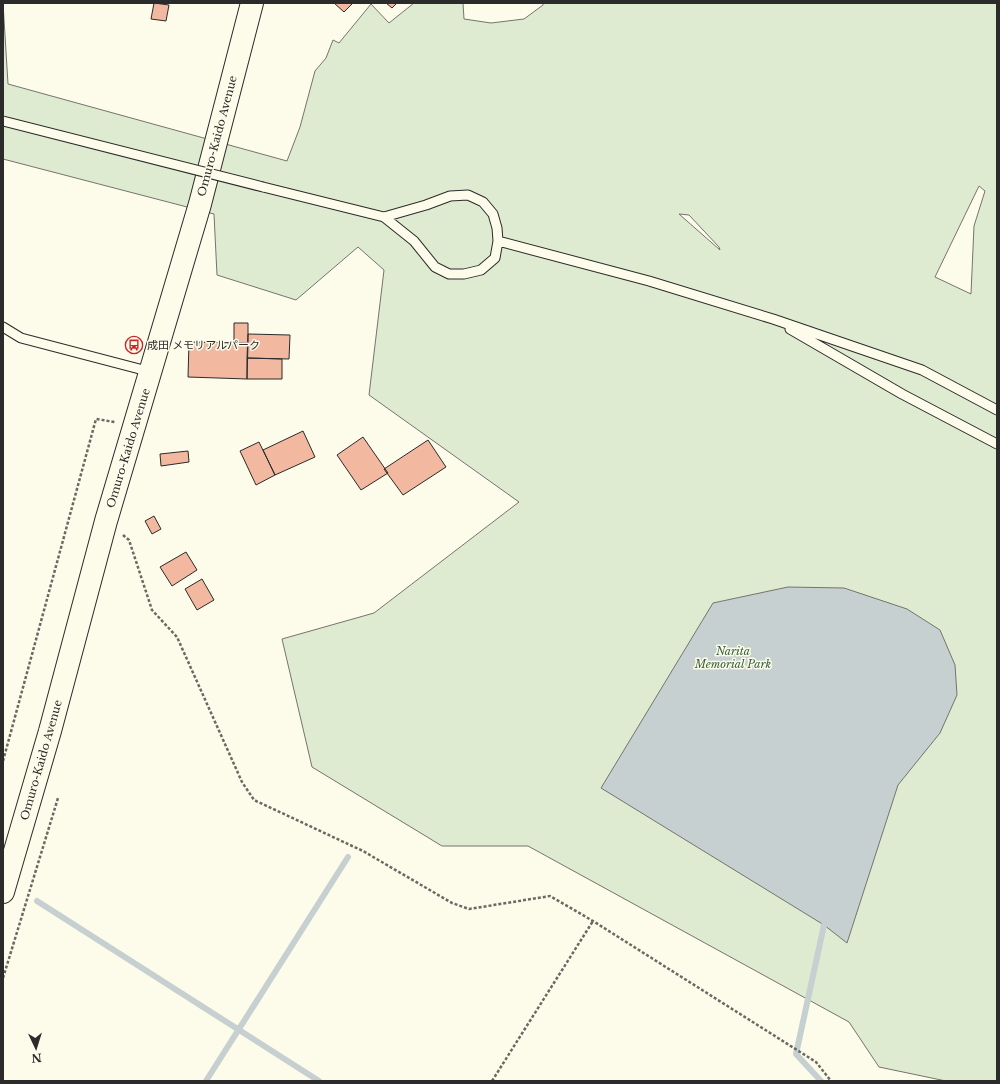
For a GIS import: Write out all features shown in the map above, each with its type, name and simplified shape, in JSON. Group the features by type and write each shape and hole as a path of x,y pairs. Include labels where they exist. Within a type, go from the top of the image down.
{"main road":[{"name":"Omuro-Kaido Avenue","path":"3,892 50,732 106,520 200,204 252,3"}],"lane":[{"path":"3,121 384,217 414,241 435,267 449,274 464,274 481,270 495,258 498,241 497,228 493,214 483,202 468,195 450,196 426,205 384,217"},
{"path":"498,241 649,281 773,319 922,370 997,410"},
{"path":"773,319 902,394 997,444"},
{"path":"3,327 21,338 151,372"}],"path":[{"path":"3,761 96,419 135,425"},
{"path":"106,520 129,540 152,610 178,637 242,782 254,800 363,851 452,903 469,909 550,896 593,921 816,1062 831,1081"},
{"path":"3,978 58,798"},
{"path":"492,1081 593,921"}],"green space":[{"name":"Narita Memorial Park","path":"3,3 8,84 287,161 300,127 315,71 326,58 333,40 339,43 371,4 389,23 414,3 463,3 464,19 491,23 524,19 543,5 543,3 997,3 997,1081 946,1081 879,1067 849,1022 528,846 442,846 312,767 282,639 374,613 519,502 369,395 384,270 358,247 296,300 217,275 214,214 3,159","holes":["979,186 985,191 974,226 971,294 935,277","679,214 689,215 719,247 720,250"]}],"shaded area":[{"path":"788,587 844,588 907,609 940,630 955,665 957,695 940,733 898,785 847,943 824,925 601,788 713,603"}],"building":[{"path":"154,3 169,5 166,21 151,19"},
{"path":"334,3 353,3 344,12"},
{"path":"386,3 397,3 392,8"},
{"path":"234,323 248,323 248,343 234,343"},
{"path":"248,334 290,335 289,359 247,358"},
{"path":"189,342 248,343 247,379 188,377"},
{"path":"247,358 282,359 282,379 247,379"},
{"path":"303,431 315,457 275,475 263,450"},
{"path":"363,437 388,473 361,490 337,455"},
{"path":"428,440 446,467 403,495 384,469"},
{"path":"259,442 275,475 256,485 240,451"},
{"path":"188,451 189,462 161,466 160,454"},
{"path":"154,516 161,529 152,534 145,521"},
{"path":"186,552 197,570 172,586 160,567"},
{"path":"202,579 214,600 197,610 185,589"}],"waterway":[{"path":"206,1081 348,857"},
{"path":"37,901 319,1081"},
{"path":"821,1081 796,1054 824,925"}],"place":[{"name":"成田 メモリアルパーク","path":"134,345"}]}
